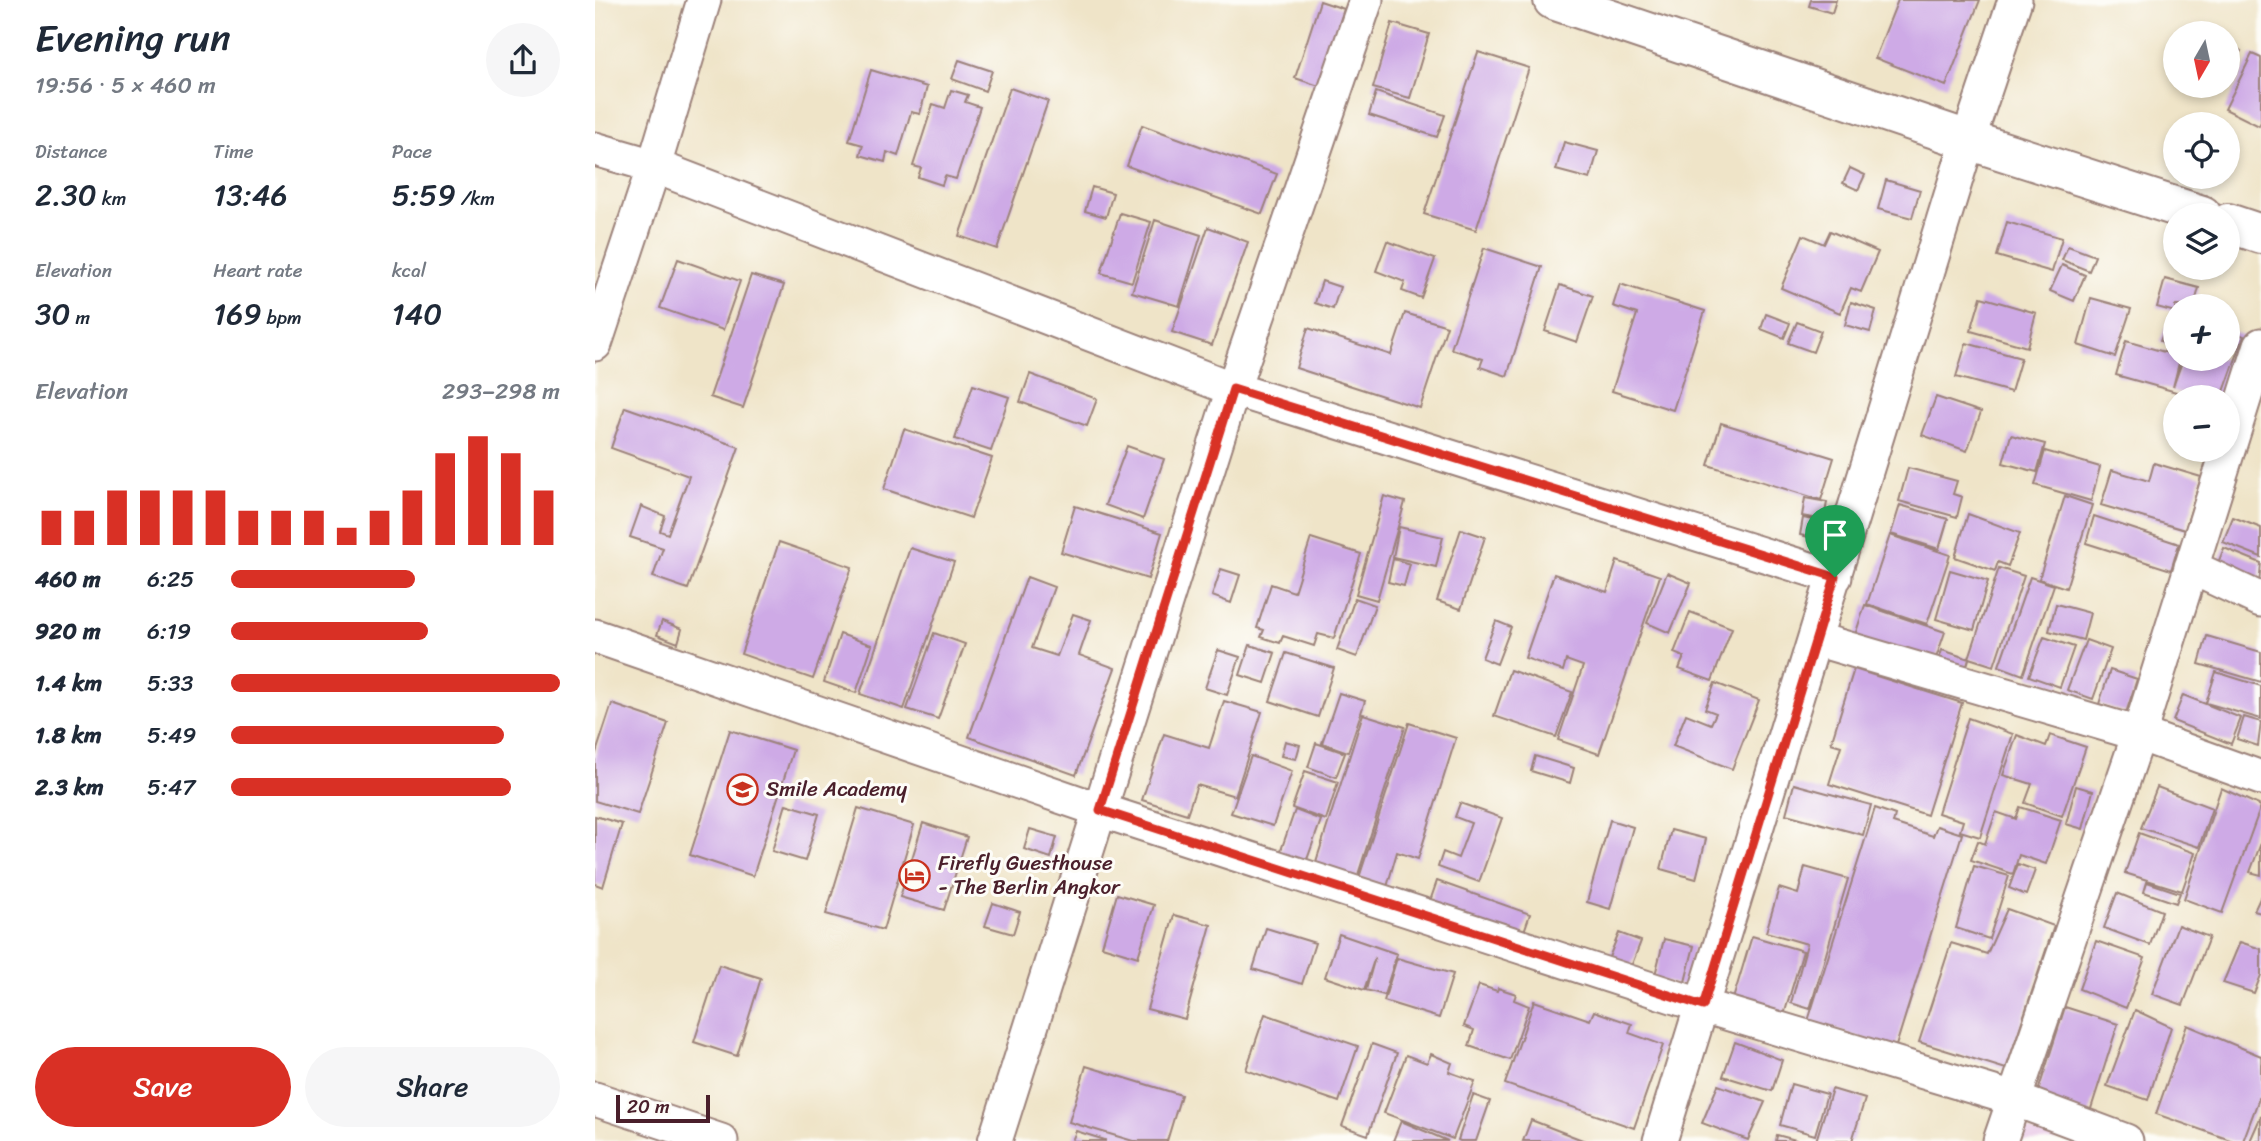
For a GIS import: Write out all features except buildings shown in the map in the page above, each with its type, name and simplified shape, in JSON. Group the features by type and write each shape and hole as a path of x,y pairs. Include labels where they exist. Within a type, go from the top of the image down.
{"street":[{"path":"595,344 654,166 704,0"},
{"path":"995,1141 1233,389 1366,0"},
{"path":"1553,0 1968,140 2165,203"},
{"path":"1660,1141 1968,140 2015,0"},
{"path":"595,149 654,166 1233,389 1835,577"},
{"path":"2240,227 2261,234"},
{"path":"2000,1141 2139,734 2261,345"},
{"path":"2191,567 2261,600"},
{"path":"595,636 1100,810 1703,1006 2014,1099 2126,1141"},
{"path":"1815,639 2139,734 2261,778"},
{"path":"595,1099 721,1141"}],"shaded area":[{"path":"2023,1128 2060,1141 2018,1141"}],"place":[{"name":"Smile Academy","path":"743,789"},
{"name":"Firefly Guesthouse - The Berlin Angkor","path":"915,875"}],"route":[{"path":"1233,389 1835,577 1703,1006 1100,810 1233,389"}]}
